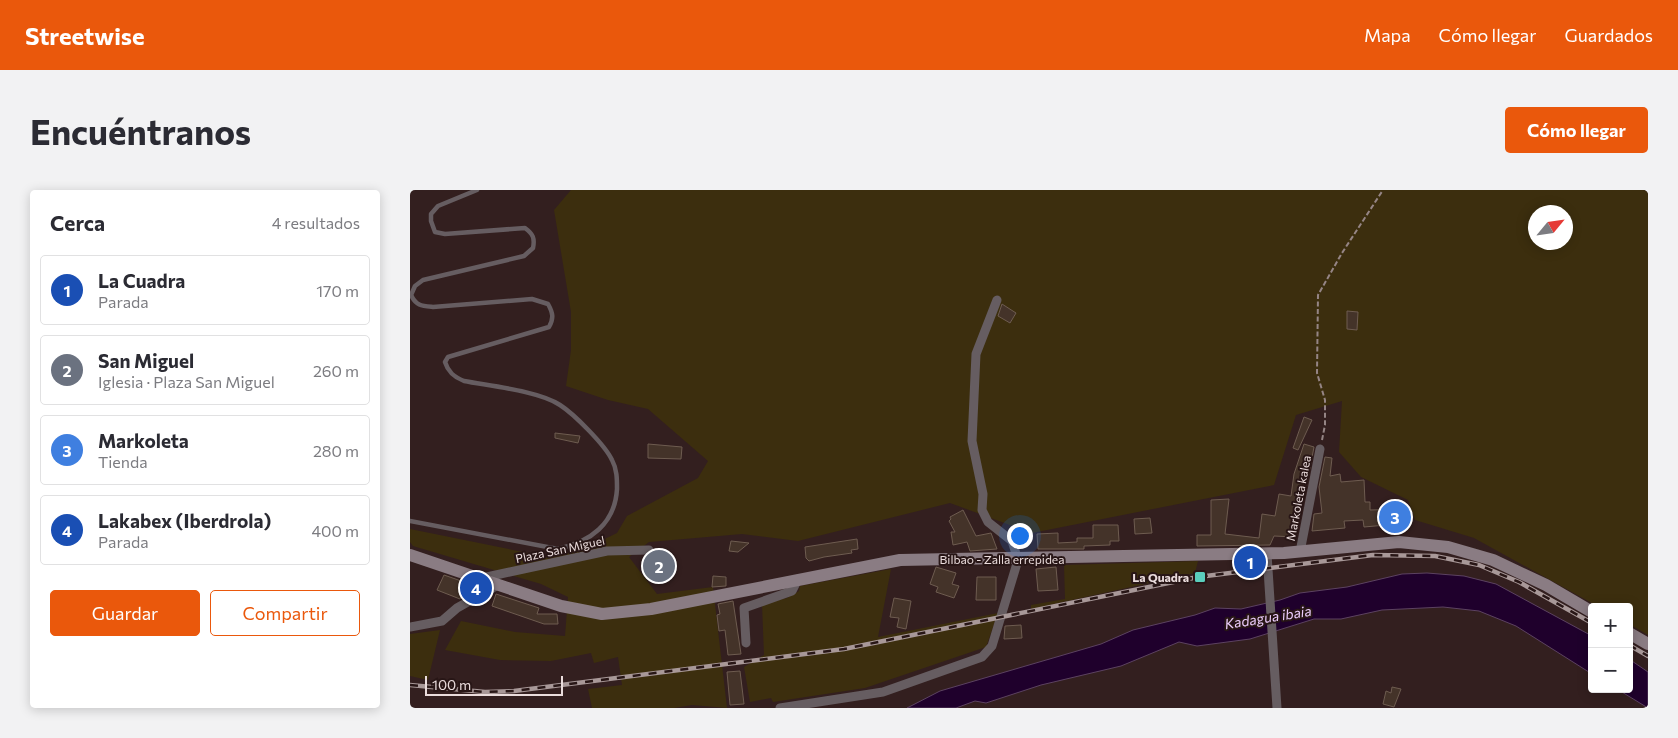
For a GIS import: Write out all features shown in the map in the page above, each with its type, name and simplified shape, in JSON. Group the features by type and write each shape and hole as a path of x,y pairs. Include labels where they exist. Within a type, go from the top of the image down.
{"street":[{"path":"780,708 883,692 982,657 989,652 996,637 1018,560 1012,541 988,522 982,510 983,494 972,441 976,354 997,300"},
{"name":"Markoleta kalea","path":"1300,552 1320,449"},
{"name":"Bilbao - Zalla errepidea","path":"410,555 496,586 561,606 610,614 651,609 900,560 1018,560 1267,554 1411,542 1448,547 1507,565 1588,610"},
{"name":"Plaza San Miguel","path":"477,579 607,551 649,550"},
{"path":"1267,554 1277,708"},
{"path":"746,643 744,608 792,591 798,579"},
{"path":"410,627 442,621 457,608 496,586"},
{"path":"1633,636 1648,644"}],"lane":[{"path":"410,521 558,548 574,545 592,536 605,525 614,508 617,475 606,447 560,405 545,398 464,381 455,377 447,369 445,362 448,357 549,327 553,320 553,312 548,304 532,299 433,307 420,306 414,302 411,294 415,286 423,280 524,256 533,248 534,240 532,234 525,228 445,234 436,232 431,222 431,214 438,206 478,190"}],"path":[{"path":"1320,449 1325,425 1325,400 1317,373 1318,295 1342,253 1383,190"}],"shaded area":[{"path":"571,190 1648,190 1648,635 1633,626 1633,603 1592,603 1474,538 1415,520 1408,500 1361,477 1339,452 1342,401 1296,415 1274,485 1032,533 950,503 798,541 742,534 649,542 629,557 657,594 713,587 727,708 692,705 674,708 592,708 588,689 622,685 618,657 594,663 591,653 551,661 500,660 445,650 461,621 515,632 565,636 568,597 541,584 413,546 410,542 410,529 548,557 584,549 617,533 627,516 698,478 708,461 648,409 608,400 566,386 571,350 571,312 554,210"},
{"path":"1198,561 1195,573 1031,609 1031,605 1065,599 1064,565"},
{"path":"891,569 878,637 998,613 986,647 865,688 773,702 771,698 750,702 744,667 764,655 762,604 787,598 799,591 800,586"},
{"path":"440,630 428,680 410,676 410,634"}],"water":[{"name":"Kadagua ibaia","path":"1427,573 1464,576 1496,584 1588,634 1588,671 1516,626 1479,611 1443,607 1382,610 1341,619 1314,619 1250,639 1197,646 1179,642 1121,666 1041,685 986,703 975,701 956,708 907,708 940,691 1101,644 1133,630 1195,615 1215,608 1241,609 1280,600 1300,593 1347,587 1402,574"},
{"path":"1633,662 1648,672 1648,708 1624,693 1633,693"}],"building":[{"path":"1002,304 1016,313 1010,323 998,316"},
{"path":"1347,311 1358,312 1357,330 1347,329"},
{"path":"1304,417 1312,420 1298,450 1293,448"},
{"path":"555,433 580,436 578,443 555,438"},
{"path":"648,444 682,447 681,459 648,458"},
{"path":"1304,444 1314,447 1307,483 1304,483 1296,537 1274,536 1270,545 1197,546 1197,535 1211,535 1211,500 1229,499 1225,534 1259,538 1262,514 1275,516 1279,494 1291,496 1294,474"},
{"path":"1325,457 1332,458 1330,476 1340,474 1341,482 1364,480 1365,502 1370,502 1370,510 1407,509 1408,523 1364,527 1363,520 1344,521 1345,528 1312,531 1314,514 1322,513 1319,487"},
{"path":"963,510 976,536 991,533 997,549 970,551 967,542 953,545 951,532 955,532 949,521 950,517"},
{"path":"1150,518 1152,533 1135,534 1134,519"},
{"path":"1093,525 1118,525 1119,541 1110,541 1110,545 1084,546 1084,549 1038,549 1037,534 1058,533 1058,543 1077,542 1077,538 1093,538"},
{"path":"857,539 858,549 851,550 852,553 809,561 806,558 805,547"},
{"path":"731,541 749,543 738,552 729,551"},
{"path":"658,550 666,561 670,558 674,565 671,567 674,571 663,581 659,577 655,579 646,565 650,562 647,557"},
{"path":"936,567 956,573 952,584 959,586 954,598 936,592 938,587 930,584"},
{"path":"1056,567 1058,590 1038,591 1036,569"},
{"path":"444,575 467,583 460,599 437,590"},
{"path":"713,576 726,577 726,586 712,587"},
{"path":"977,577 996,577 996,600 976,600"},
{"path":"496,594 539,608 537,614 557,614 558,624 544,624 492,606"},
{"path":"894,598 911,601 906,629 897,627 899,618 890,617"},
{"path":"733,601 741,654 728,655 725,630 719,631 717,615 720,614 718,604"},
{"path":"1021,625 1022,638 1004,639 1005,626"},
{"path":"740,671 744,704 730,705 727,672"},
{"path":"1392,687 1401,689 1394,707 1383,704 1386,691 1391,693"}],"railway":[{"path":"410,685 485,692 514,691 844,649 1198,577 1373,555 1435,556 1479,565 1519,582 1588,621"},
{"path":"1633,647 1648,656"}],"place":[{"name":"Markoleta","path":"1395,517"},
{"name":"La Cuadra","path":"1250,562"},
{"name":"San Miguel","path":"659,566"},
{"name":"La Quadra","path":"1200,577"},
{"name":"Lakabex (Iberdrola)","path":"476,588"}]}
